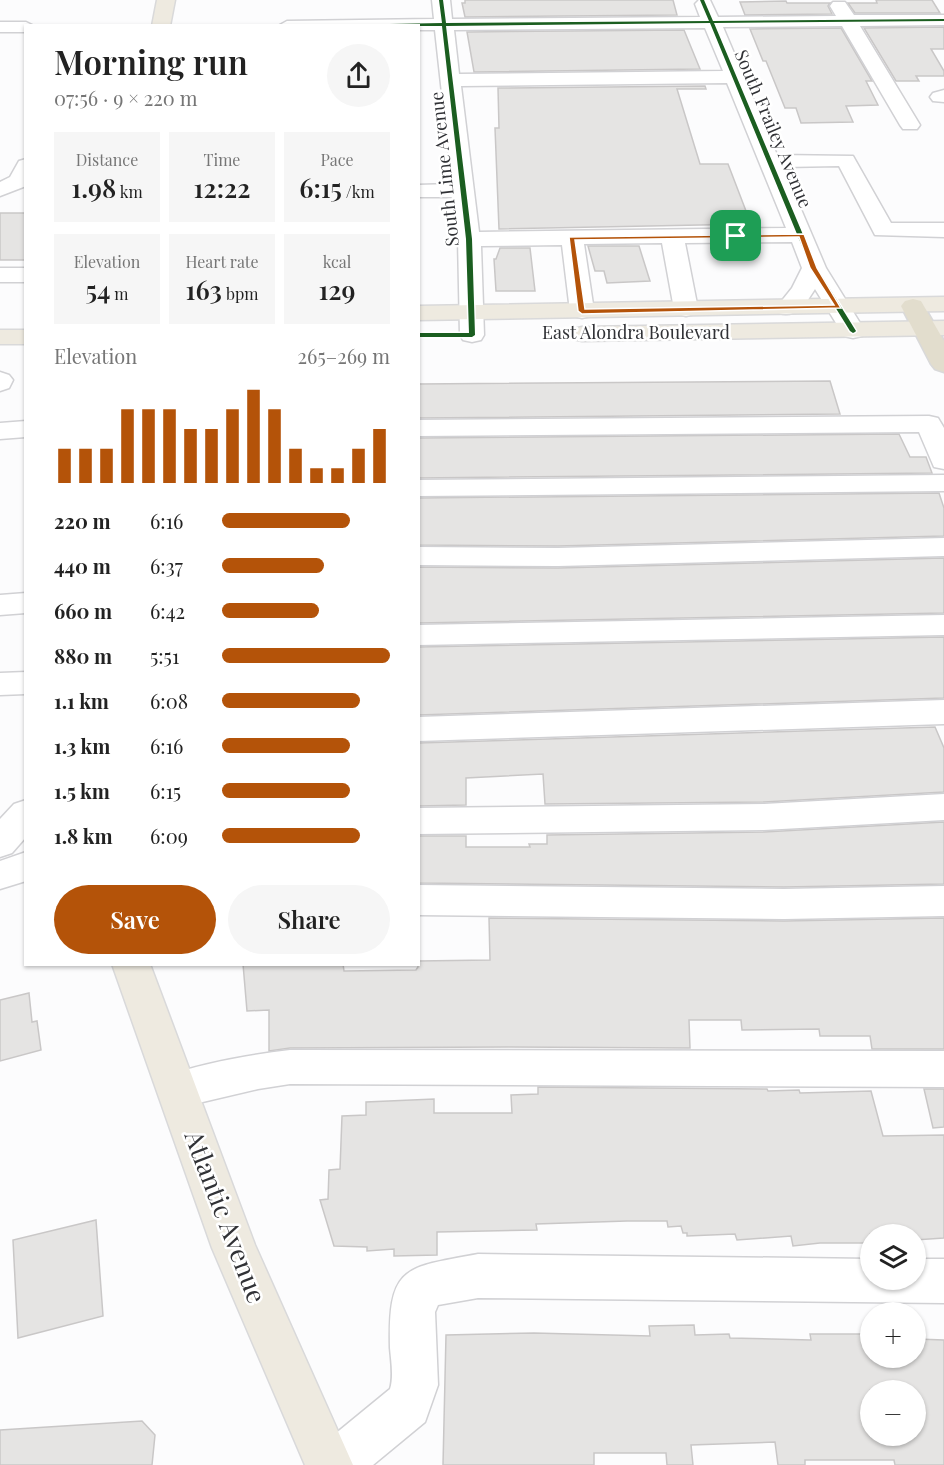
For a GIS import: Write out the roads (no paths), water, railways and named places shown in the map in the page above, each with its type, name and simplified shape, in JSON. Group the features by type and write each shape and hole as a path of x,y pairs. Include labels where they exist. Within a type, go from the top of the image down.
{"highway":[{"path":"913,306 934,329 944,364"}],"main road":[{"path":"161,24 166,0"},
{"name":"East Alondra Boulevard","path":"420,335 472,323 582,311 944,304"},
{"name":"East Alondra Boulevard","path":"420,313 472,323 507,334"},
{"path":"0,315 24,314"},
{"name":"East Alondra Boulevard","path":"554,334 934,329"},
{"path":"0,337 24,337"},
{"name":"Atlantic Avenue","path":"132,966 234,1248 328,1465"}],"street":[{"name":"South Lime Avenue","path":"441,0 469,239 472,323"},
{"name":"South Frailey Avenue","path":"702,0 813,268 853,331"},
{"path":"836,0 910,125"},
{"path":"420,24 944,20"},
{"path":"0,27 24,27"},
{"path":"450,80 735,77"},
{"path":"770,161 846,160 883,230 944,230"},
{"path":"0,190 19,181 24,170"},
{"path":"420,191 463,190"},
{"path":"469,239 801,235"},
{"path":"672,237 686,309"},
{"path":"572,238 582,311"},
{"path":"788,308 803,290 813,268"},
{"path":"0,275 24,275"},
{"path":"420,428 929,424 944,461"},
{"path":"0,431 24,429"},
{"path":"420,488 944,483"},
{"path":"420,556 558,557 944,547"},
{"path":"0,605 24,603"},
{"path":"420,634 944,625"},
{"path":"0,684 24,683"},
{"path":"420,729 944,712"},
{"path":"420,821 764,817 944,807"},
{"path":"0,843 24,815"},
{"path":"0,875 24,867"},
{"path":"420,900 784,904 944,901"},
{"path":"177,1090 258,1071 290,1067 944,1070"},
{"path":"335,1465 408,1405 416,1385 412,1312 414,1298 426,1286 478,1276 944,1281"}]}
